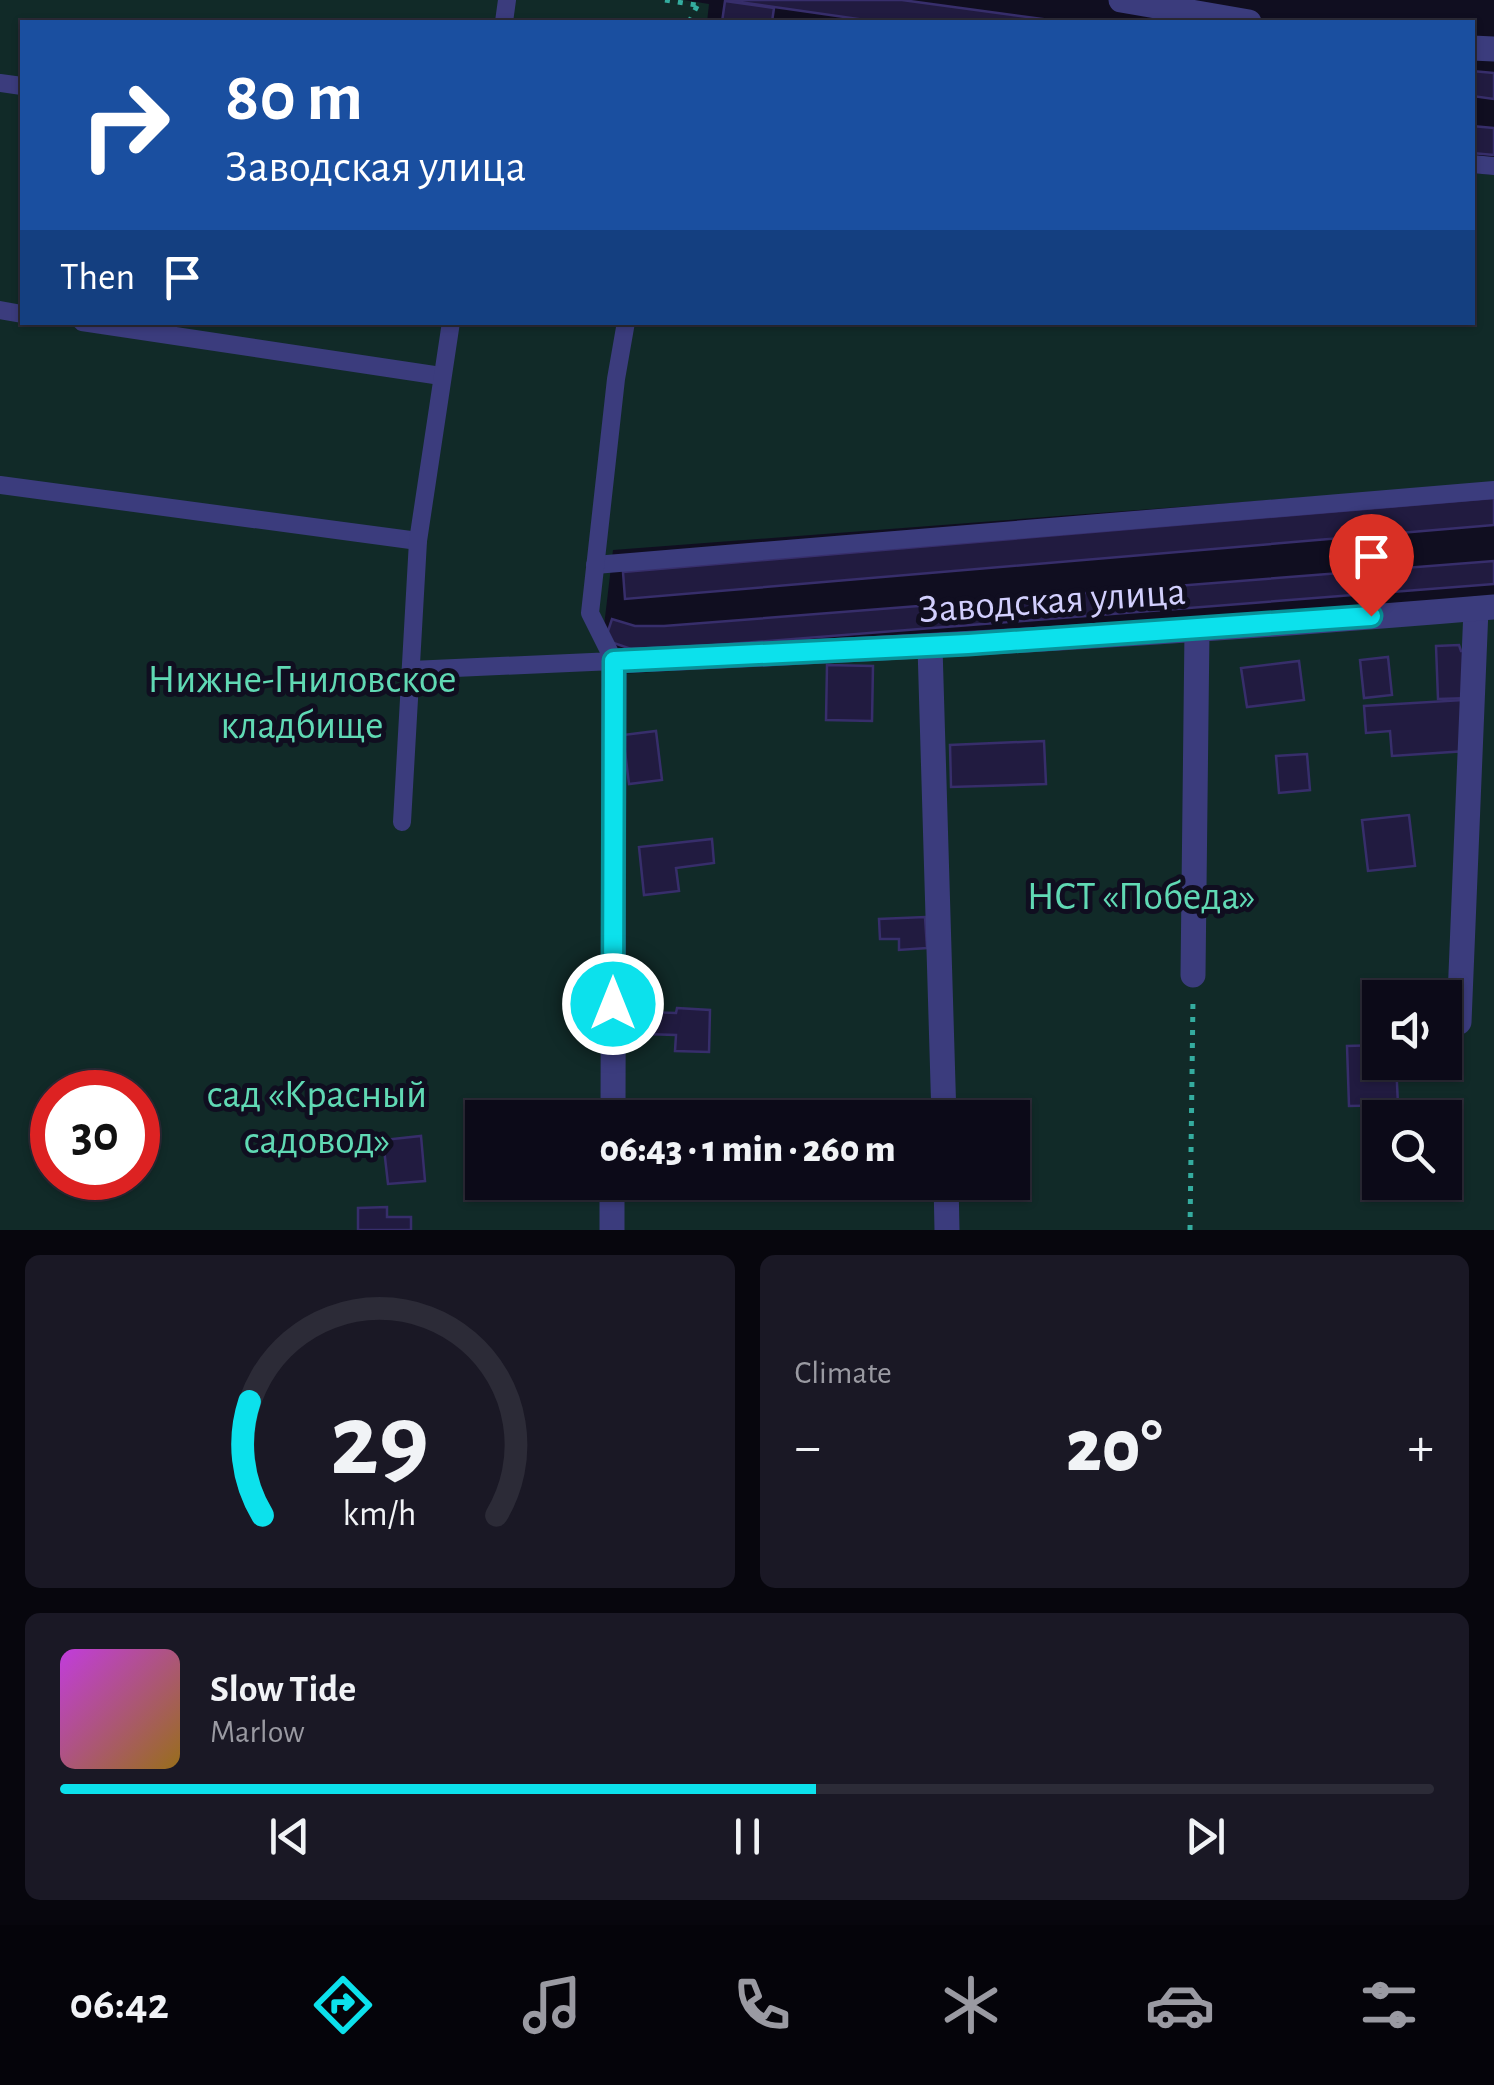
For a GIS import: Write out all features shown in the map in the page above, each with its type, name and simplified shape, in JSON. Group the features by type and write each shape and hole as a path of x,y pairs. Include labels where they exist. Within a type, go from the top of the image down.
{"street":[{"path":"1121,0 1238,20"},
{"path":"1462,980 1485,608"},
{"name":"Заводская улица","path":"614,661 1196,630 1485,608"},
{"path":"1193,975 1196,630"},
{"path":"930,646 943,1100"},
{"path":"612,1100 614,661"},
{"path":"612,1200 612,1230"},
{"path":"946,1200 947,1230"}],"lane":[{"path":"102,325 442,376"},
{"path":"402,822 418,541 450,325"},
{"path":"412,670 614,661 590,613 625,325"},
{"path":"0,485 418,541"},
{"path":"595,564 1494,490"}],"path":[{"path":"665,0 698,2"},
{"path":"1190,1230 1193,975"}],"green space":[{"name":"Нижне-Гниловское кладбище","path":"0,0 684,0 709,4 707,20 20,20 20,325 1475,325 1475,173 1494,175 1494,483 613,550 602,643 607,1100 465,1100 465,1200 607,1200 606,1230 0,1230"},
{"name":"НСТ «Победа»","path":"1494,613 1494,1230 617,1230 617,1200 1030,1200 1030,1100 618,1100 620,674 1225,637"}],"building":[{"path":"725,0 902,0 1050,20 865,20"},
{"path":"725,1 774,8 772,20 722,20"},
{"path":"1475,71 1494,73 1494,99 1475,96"},
{"path":"1475,126 1494,128 1494,155 1475,153"},
{"path":"1494,498 1494,525 625,599 623,572"},
{"path":"1494,561 1494,584 665,649 631,649 605,640 612,619 635,626 664,626"},
{"path":"1459,645 1461,651 1470,651 1471,698 1438,699 1436,646"},
{"path":"1388,657 1392,695 1364,698 1360,660"},
{"path":"1299,661 1304,700 1247,707 1241,668"},
{"path":"827,665 873,666 872,721 826,720"},
{"path":"1463,700 1466,751 1392,756 1390,731 1366,733 1364,706"},
{"path":"656,731 662,780 629,784 623,735"},
{"path":"1044,741 1046,784 951,787 950,745"},
{"path":"1307,754 1310,790 1279,793 1276,756"},
{"path":"1409,815 1415,866 1368,871 1362,820"},
{"path":"712,839 714,863 676,868 679,891 644,895 639,847"},
{"path":"925,917 927,948 899,950 899,939 880,939 879,919"},
{"path":"677,1008 710,1010 709,1052 675,1051 676,1035 644,1034 645,1012 676,1013"},
{"path":"1347,1046 1362,1046 1362,1080 1397,1080 1398,1100 1362,1100 1362,1106 1349,1106"},
{"path":"421,1136 425,1181 388,1184 383,1140"},
{"path":"387,1207 387,1217 411,1217 411,1230 358,1230 358,1208"}],"route":[{"path":"613,1004 614,661 968,644 1371,616"}],"park label":[{"name":"сад «Красный садовод»","path":"317,1118"}]}
